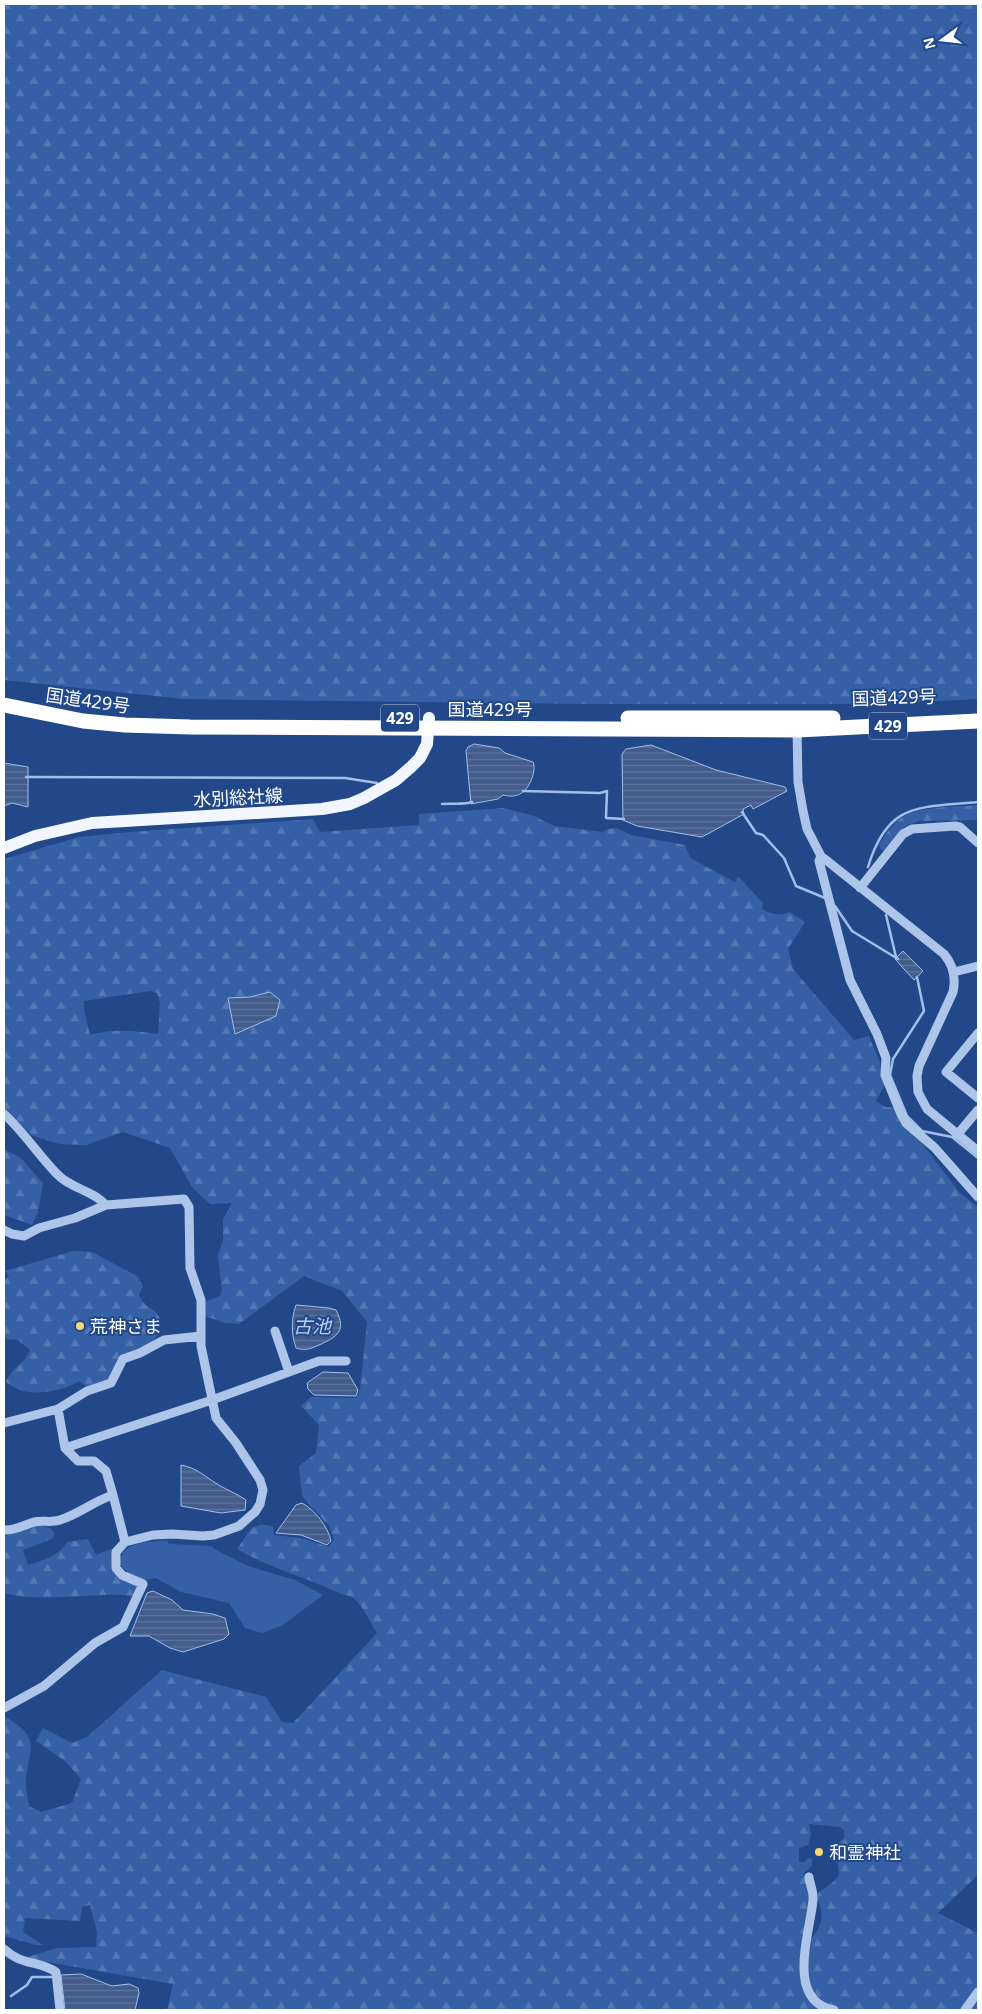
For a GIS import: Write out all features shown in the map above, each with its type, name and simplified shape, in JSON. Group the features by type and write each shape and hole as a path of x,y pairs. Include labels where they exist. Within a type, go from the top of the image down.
{"highway":[{"name":"国道429号","path":"4,696 50,707 127,716 190,718 429,722 797,724 978,721"},
{"name":"国道429号","path":"4,705 83,721 126,725 190,727 429,722"},
{"name":"国道429号","path":"797,724 978,712"}],"main road":[{"name":"水別総社線","path":"4,848 35,836 92,823 322,809 350,804 396,780 420,758 428,744 429,722"}],"street":[{"path":"797,724 798,782 806,829 821,856 944,954 954,972 955,980 952,992 919,1066 916,1076 918,1092 927,1109 978,1151"},
{"path":"860,888 903,834 912,829 955,826 960,827 978,842"},
{"path":"821,856 819,861 850,980 877,1034 886,1058 885,1075 901,1114 906,1123 935,1148 978,1198"},
{"path":"954,972 978,966"},
{"path":"978,1033 975,1044 946,1072 978,1098"},
{"path":"957,1135 978,1110"},
{"path":"4,1114 15,1124 58,1175 67,1182 98,1196 106,1206"},
{"path":"4,1230 12,1234 24,1236 39,1228 75,1218 106,1206 184,1199 187,1202 190,1268 201,1300 201,1346 216,1418 236,1443 262,1484 260,1504 255,1512 239,1526 214,1535 153,1535 125,1542 116,1552 116,1568 122,1575 143,1584 124,1627 86,1650 44,1686 4,1708"},
{"path":"275,1331 289,1372"},
{"path":"4,1423 58,1409 87,1391 111,1383 123,1359 140,1353 164,1340 201,1336"},
{"path":"65,1448 212,1400 319,1361 346,1361"},
{"path":"58,1409 65,1448 78,1461 94,1461 106,1471 125,1542"},
{"path":"4,1530 10,1530 34,1522 61,1520 73,1516 98,1500 113,1495"},
{"path":"808,1878 814,1898 804,1951 806,1980 812,2000 817,2005 834,2010"},
{"path":"4,1949 17,1959 50,1968 56,1972 60,2010"},
{"path":"965,2010 978,1992"}],"green space":[{"path":"4,4 978,4 978,699 883,704 583,704 183,699 4,680"},
{"path":"978,805 978,820 919,821 905,826 884,851 881,850 879,844 888,831 903,816 916,811 934,808"},
{"path":"503,808 534,816 554,826 602,832 617,828 631,835 685,845 690,858 735,882 738,876 763,903 762,909 776,914 790,912 805,922 788,949 793,969 854,1040 869,1036 880,1063 884,1086 876,1101 885,1107 894,1107 960,1193 978,1207 978,1875 938,1913 978,1933 978,2010 167,2010 173,1984 24,1958 57,1948 96,1947 97,1932 90,1905 82,1907 80,1921 25,1918 23,1932 43,1945 36,1945 4,1936 4,1716 28,1736 31,1749 26,1781 29,1806 41,1812 72,1803 81,1779 65,1761 36,1741 43,1728 72,1743 87,1737 162,1670 266,1697 282,1722 293,1723 377,1633 363,1609 352,1597 274,1567 237,1549 248,1533 260,1525 273,1527 274,1535 301,1538 328,1547 334,1540 329,1526 302,1496 299,1466 316,1453 319,1425 301,1406 311,1397 356,1398 360,1390 367,1322 342,1291 304,1276 239,1324 225,1323 205,1316 205,1302 220,1296 222,1291 218,1255 223,1240 223,1219 232,1203 210,1204 192,1187 170,1148 123,1132 86,1145 60,1144 33,1136 4,1110 4,859 79,837 313,819 320,832 419,825 419,814","holes":["150,991 157,993 160,1003 158,1034 115,1031 90,1035 84,1010 84,1001","270,993 280,1000 276,1016 235,1034 228,998 250,997","809,1824 840,1827 844,1830 844,1838 836,1845 839,1875 818,1893 822,1918 810,1941 812,1898 804,1873 812,1866 812,1859 808,1858 804,1862 799,1862 799,1848 808,1845 811,1835"]},
{"path":"4,1149 21,1158 43,1183 38,1212 32,1225 4,1215"},
{"path":"73,1251 92,1252 137,1276 143,1286 139,1295 141,1300 155,1311 160,1318 157,1335 146,1346 121,1356 109,1380 88,1388 79,1381 67,1387 51,1391 26,1392 20,1390 6,1382 30,1350 18,1340 4,1339 4,1281 9,1276 5,1271"},
{"path":"38,1525 50,1528 55,1534 52,1539 23,1550 28,1565 55,1554 67,1542 88,1539 96,1555 113,1548 113,1569 139,1586 135,1596 36,1597 4,1593 4,1537"},
{"path":"167,1540 169,1544 211,1546 248,1566 295,1580 323,1595 283,1625 262,1633 245,1628 229,1603 181,1592 156,1578 144,1580 127,1572 120,1564 121,1556 130,1547 137,1544"}],"water":[{"path":"474,744 499,748 505,753 533,762 533,776 525,791 513,796 503,795 498,799 471,804 466,751 468,747"},
{"path":"651,745 716,770 785,787 787,791 753,809 751,805 743,809 744,814 702,837 637,826 623,820 622,754 626,749"},
{"path":"4,763 28,767 28,807 12,803 4,806"},
{"path":"903,951 923,971 914,980 895,959"},
{"path":"270,992 280,1000 276,1016 235,1034 228,998 250,997"},
{"name":"古池","path":"296,1305 336,1310 341,1323 338,1332 331,1339 313,1348 296,1348 292,1326"},
{"path":"323,1372 348,1373 358,1390 356,1396 314,1395 308,1389 307,1383"},
{"path":"181,1465 195,1470 246,1500 245,1510 221,1513 181,1506"},
{"path":"302,1503 316,1514 324,1525 331,1541 327,1545 301,1535 276,1533 296,1505"},
{"path":"153,1591 172,1600 183,1610 213,1614 225,1618 229,1634 224,1639 183,1652 170,1648 149,1636 130,1636 147,1593"},
{"path":"81,1974 112,1986 129,1984 138,1988 139,1993 135,2010 65,2010 61,1975"}],"waterway":[{"path":"26,777 345,778 377,783"},
{"path":"523,791 600,793 607,791 606,818 624,819"},
{"path":"442,804 472,802"},
{"path":"868,867 885,830 896,819 908,812 923,808 978,802"},
{"path":"742,812 756,833 763,835 784,858 796,886 825,898"},
{"path":"835,906 852,931 898,959"},
{"path":"886,915 896,957"},
{"path":"917,977 924,1011 893,1059 890,1075 907,1116 922,1131 952,1137 978,1158"},
{"path":"11,1996 27,1985 32,1977 55,1977"}],"place":[{"name":"荒神さま","path":"80,1326"},
{"name":"和霊神社","path":"819,1852"}]}
